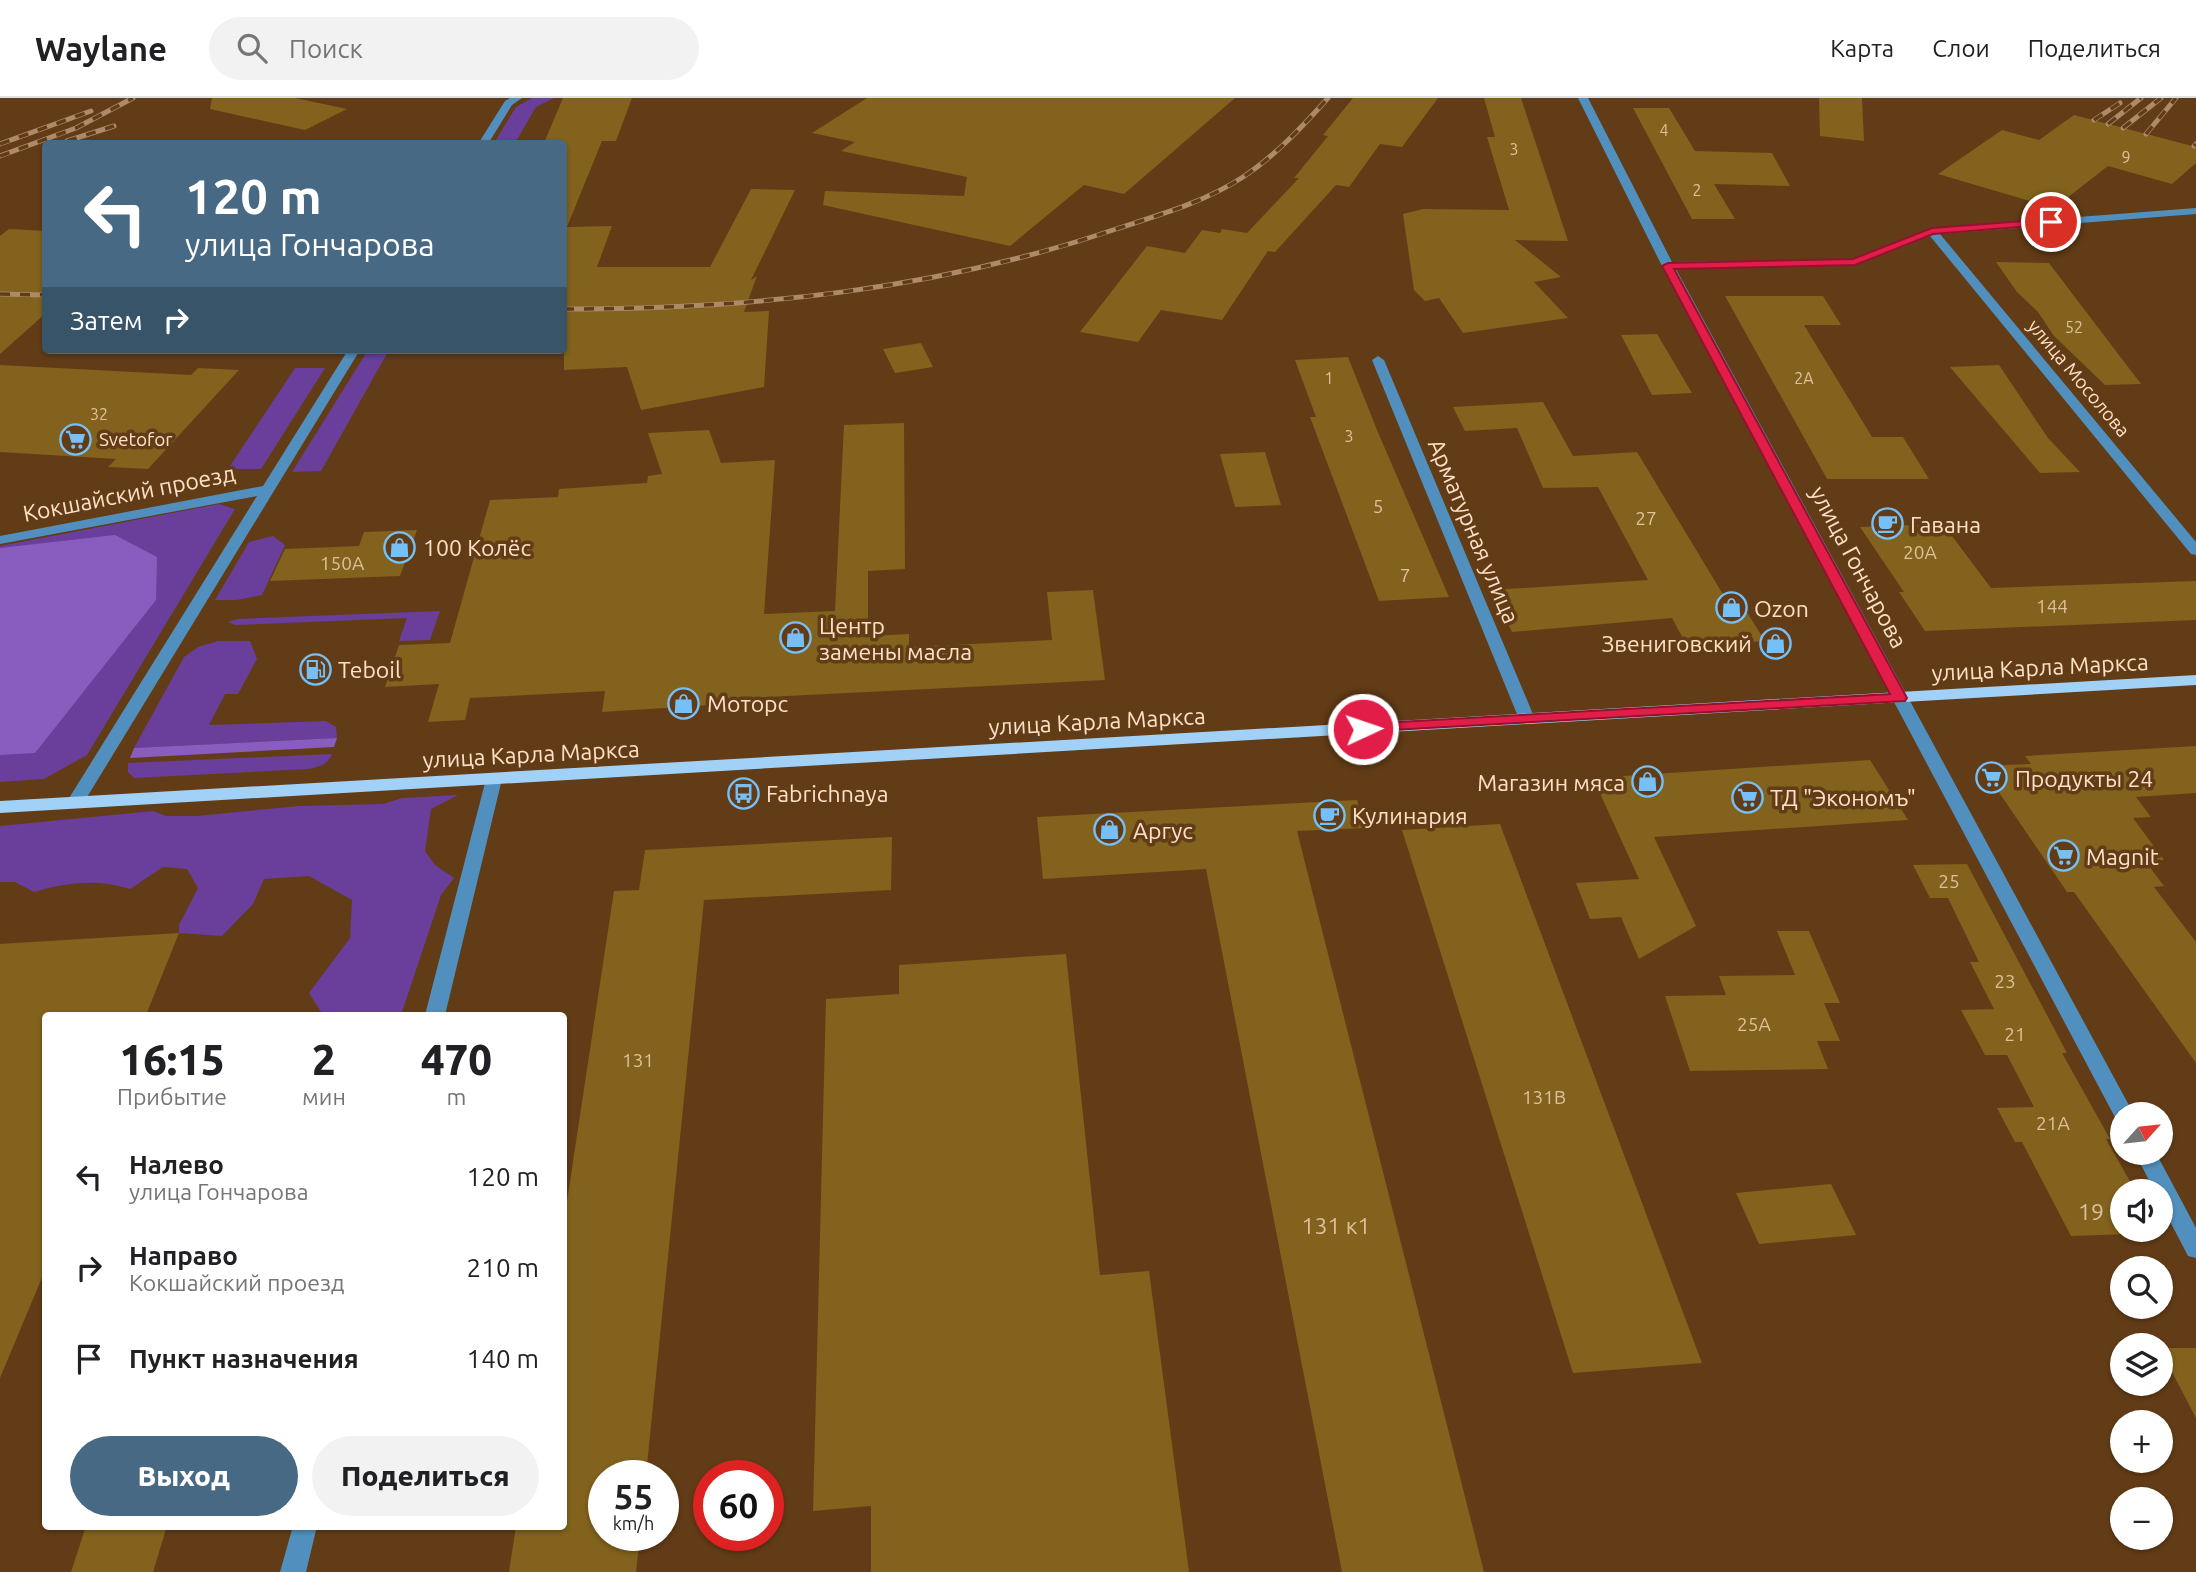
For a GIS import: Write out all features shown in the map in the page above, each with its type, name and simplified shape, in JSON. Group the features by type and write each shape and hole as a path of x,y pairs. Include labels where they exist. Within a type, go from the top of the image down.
{"main road":[{"name":"улица Карла Маркса","path":"0,807 2196,680"}],"street":[{"path":"485,140 508,103 517,98"},
{"name":"улица Гончарова","path":"1583,98 1668,266 2117,1102"},
{"path":"1668,266 1855,262 1932,231 2196,211"},
{"name":"улица Мосолова","path":"1932,231 2196,551"},
{"path":"75,803 351,354"},
{"name":"Арматурная улица","path":"1378,360 1527,719"},
{"name":"Кокшайский проезд","path":"0,541 266,490"},
{"path":"436,1012 494,779"},
{"path":"2152,1166 2196,1250"},
{"path":"293,1572 304,1530"}],"shaded area":[{"path":"532,98 554,98 536,107 517,140 496,140 516,107"},
{"path":"366,354 387,354 321,471 292,472"},
{"path":"295,368 325,368 261,469 228,469"},
{"path":"219,504 235,509 87,755 44,779 0,782 0,546"},
{"path":"115,535 157,557 156,600 35,753 0,755 0,548"},
{"path":"273,536 285,545 262,595 236,600 215,600 249,542"},
{"path":"440,611 430,640 399,641 407,618 235,625 228,622 238,619"},
{"path":"218,641 250,641 257,659 238,694 225,694 209,725 326,721 336,727 337,738 134,748 184,657 198,647"},
{"path":"337,738 334,747 130,758 134,748"},
{"path":"332,754 325,763 308,769 134,778 128,772 128,763"},
{"path":"458,795 431,809 425,851 435,865 454,878 441,895 402,1012 321,1012 309,993 350,938 352,900 309,876 264,879 253,904 222,936 179,933 179,925 198,888 187,869 163,867 130,889 82,883 34,892 15,882 0,882 0,826 153,811 166,816 196,816 299,806 383,804 402,798"}],"building":[{"path":"212,98 295,98 347,109 305,130 210,109"},
{"path":"563,98 632,98 616,141 602,141 567,227 567,140 545,140"},
{"path":"867,98 1235,98 1124,194 1084,185 1010,246 823,205 825,191 964,196 967,177 841,151 855,142 812,133"},
{"path":"1353,98 1438,98 1402,147 1380,144 1349,187 1336,185 1275,252 1268,251 1222,320 1161,310 1138,342 1080,332 1147,246 1185,253 1202,230 1220,233 1222,229 1247,233 1299,178 1294,178 1328,136 1323,135"},
{"path":"1484,98 1521,98 1568,241 1515,240 1561,277 1534,282 1568,318 1463,333 1439,298 1425,301 1414,290 1403,214 1423,209 1509,210 1487,137 1495,137"},
{"path":"1819,98 1862,98 1864,141 1820,136"},
{"path":"1633,108 1669,108 1695,151 1772,153 1790,186 1714,184 1735,219 1692,219"},
{"path":"2074,115 2196,147 2196,163 2172,184 2108,166 2054,208 1938,174 2002,130 2039,140"},
{"path":"751,189 795,190 751,280 757,276 744,312 769,311 764,387 641,410 627,367 564,370 564,354 567,354 567,227 612,226 597,267 710,267"},
{"path":"9,229 42,231 42,317 0,354 0,236"},
{"path":"1996,262 2049,263 2141,384 2105,385 2054,336 2038,312 2017,292"},
{"path":"1725,296 1823,296 1841,325 1804,325 1872,437 1903,437 1929,479 1827,479"},
{"path":"1657,334 1692,393 1652,395 1621,335"},
{"path":"921,343 933,367 895,373 883,349"},
{"path":"1348,357 1449,597 1379,601 1310,417 1316,417 1295,360"},
{"path":"0,365 191,375 198,368 239,370 148,469 108,467 116,459 0,452"},
{"path":"1999,365 2048,438 2080,472 2040,473 1950,367"},
{"path":"1543,402 1573,456 1637,452 1724,596 1736,595 1765,641 1687,646 1672,618 1512,632 1491,590 1648,580 1598,487 1543,488 1517,428 1465,431 1453,407"},
{"path":"904,423 905,569 868,571 868,636 909,634 909,647 1052,640 1047,592 1093,590 1105,680 728,699 727,704 602,712 605,691 470,698 465,720 428,722 439,684 385,687 399,645 450,643 490,500 558,497 559,489 647,483 648,476 662,474 648,433 709,430 721,463 775,460 764,614 835,611 844,425"},
{"path":"1265,452 1281,505 1235,507 1220,454"},
{"path":"1943,524 1991,588 2196,581 2196,620 1925,631 1899,592 1904,592 1860,527"},
{"path":"417,530 400,576 270,581 285,549 359,546 364,532"},
{"path":"2196,746 2196,793 2136,797 2151,817 2133,818 2164,860 2145,861 2164,886 2154,887 2196,942 2196,1063 2074,892 2067,892 1981,766 2031,764 2025,756"},
{"path":"1870,760 1908,820 1654,837 1696,926 1639,959 1621,917 1590,919 1576,883 1639,879 1593,778"},
{"path":"1357,800 1365,828 1297,831 1484,1572 1342,1572 1206,869 1043,879 1037,817"},
{"path":"1500,824 1702,1363 1573,1373 1402,830"},
{"path":"892,837 891,890 704,900 648,1460 588,1460 588,1551 638,1551 636,1572 509,1572 515,1530 567,1530 567,1201 614,891 639,890 645,850"},
{"path":"1967,864 2067,1053 2062,1053 2110,1139 2106,1139 2110,1146 2110,1166 2121,1166 2129,1179 2110,1179 2110,1235 2071,1236 2022,1142 2015,1142 1997,1108 2034,1107 2007,1055 1985,1055 1961,1010 1994,1009 1970,962 1979,962 1948,898 1930,898 1913,865"},
{"path":"1777,931 1809,931 1840,1003 1824,1003 1840,1041 1817,1041 1828,1069 1690,1071 1665,996 1726,995 1719,976 1795,975"},
{"path":"179,933 147,1012 42,1012 42,1278 0,1378 0,944"},
{"path":"1066,954 1100,1275 1149,1271 1189,1572 871,1572 871,1506 813,1511 826,999 899,994 899,965"},
{"path":"1831,1184 1856,1235 1759,1244 1736,1193"},
{"path":"2173,1348 2196,1348 2196,1418 2173,1374"},
{"path":"85,1530 166,1530 153,1572 71,1572"}],"railway":[{"path":"43,140 76,128 133,98"},
{"path":"567,309 704,305 843,292 981,267 1049,250 1165,213 1228,186 1255,169 1277,150 1328,98"},
{"path":"2108,124 2141,98"},
{"path":"2123,128 2161,98"},
{"path":"2146,134 2176,98"},
{"path":"2094,120 2120,103"},
{"path":"0,144 91,111"},
{"path":"70,140 114,126"},
{"path":"0,156 42,141"},
{"path":"0,294 42,295"}],"place":[{"name":"Svetofor","path":"76,439"},
{"name":"Гавана","path":"1887,524"},
{"name":"100 Колёс","path":"400,547"},
{"name":"Ozon","path":"1731,608"},
{"name":"Центр замены масла","path":"796,638"},
{"name":"Звениговский","path":"1775,643"},
{"name":"Teboil","path":"315,669"},
{"name":"Моторс","path":"684,703"},
{"name":"Продукты 24","path":"1992,778"},
{"name":"Магазин мяса","path":"1648,782"},
{"name":"Fabrichnaya","path":"743,793"},
{"name":"ТД \"Экономъ\"","path":"1747,797"},
{"name":"Кулинария","path":"1329,815"},
{"name":"Аргус","path":"1110,830"},
{"name":"Magnit","path":"2063,856"}],"route":[{"path":"1363,729 1899,698 1668,266 1855,262 1932,231 2051,222"}]}
